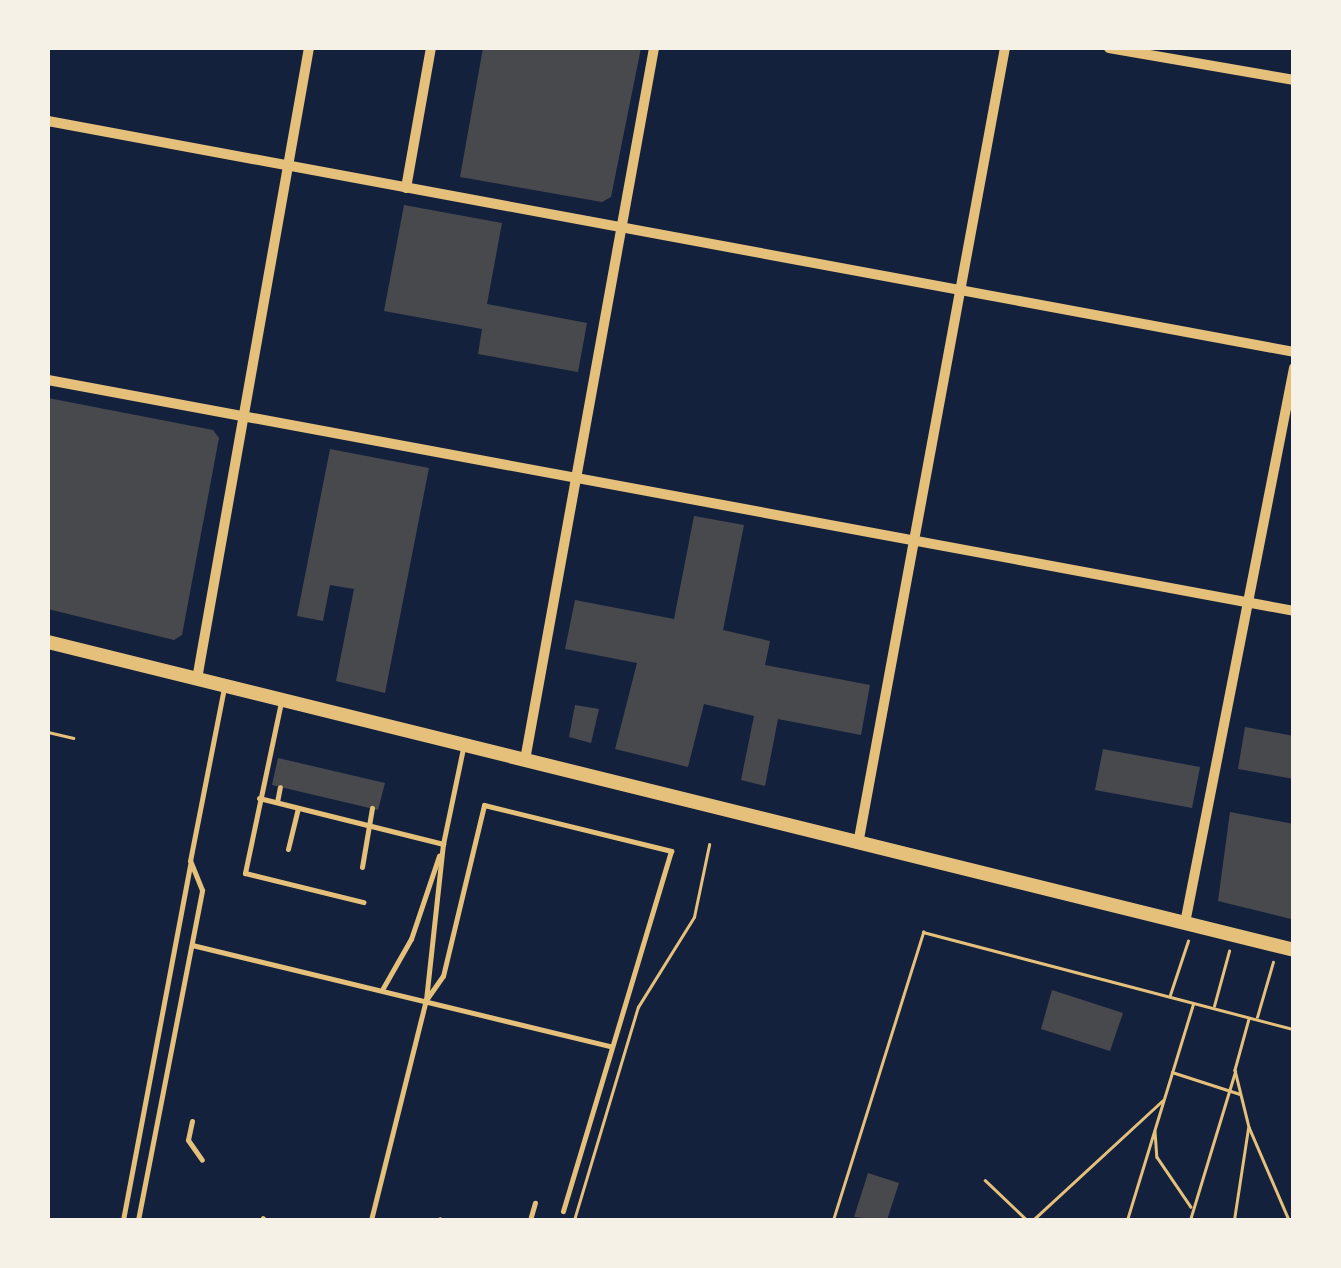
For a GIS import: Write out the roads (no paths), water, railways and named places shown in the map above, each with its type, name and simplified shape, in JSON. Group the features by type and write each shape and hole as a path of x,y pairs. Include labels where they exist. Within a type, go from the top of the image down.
{"main road":[{"path":"48,642 1294,950"}],"street":[{"path":"197,678 309,48"},
{"path":"406,188 431,48"},
{"path":"524,760 654,48"},
{"path":"858,844 956,290 1006,48"},
{"path":"1109,48 1294,80"},
{"path":"48,121 1294,352"},
{"path":"1189,924 1246,602 1294,368"},
{"path":"48,380 1294,611"}],"lane":[{"path":"123,1220 224,686"},
{"path":"282,700 246,873 363,902"},
{"path":"383,989 412,939 442,844 463,744"},
{"path":"276,802 280,787"},
{"path":"259,798 442,844"},
{"path":"426,1000 443,976 484,804 671,851 564,1210"},
{"path":"288,849 298,808"},
{"path":"362,867 372,808"},
{"path":"372,1220 426,1000 442,844"},
{"path":"138,1220 202,890 190,860"},
{"path":"192,945 611,1046"},
{"path":"192,1121 188,1140 202,1160"},
{"path":"530,1220 535,1203"}]}
